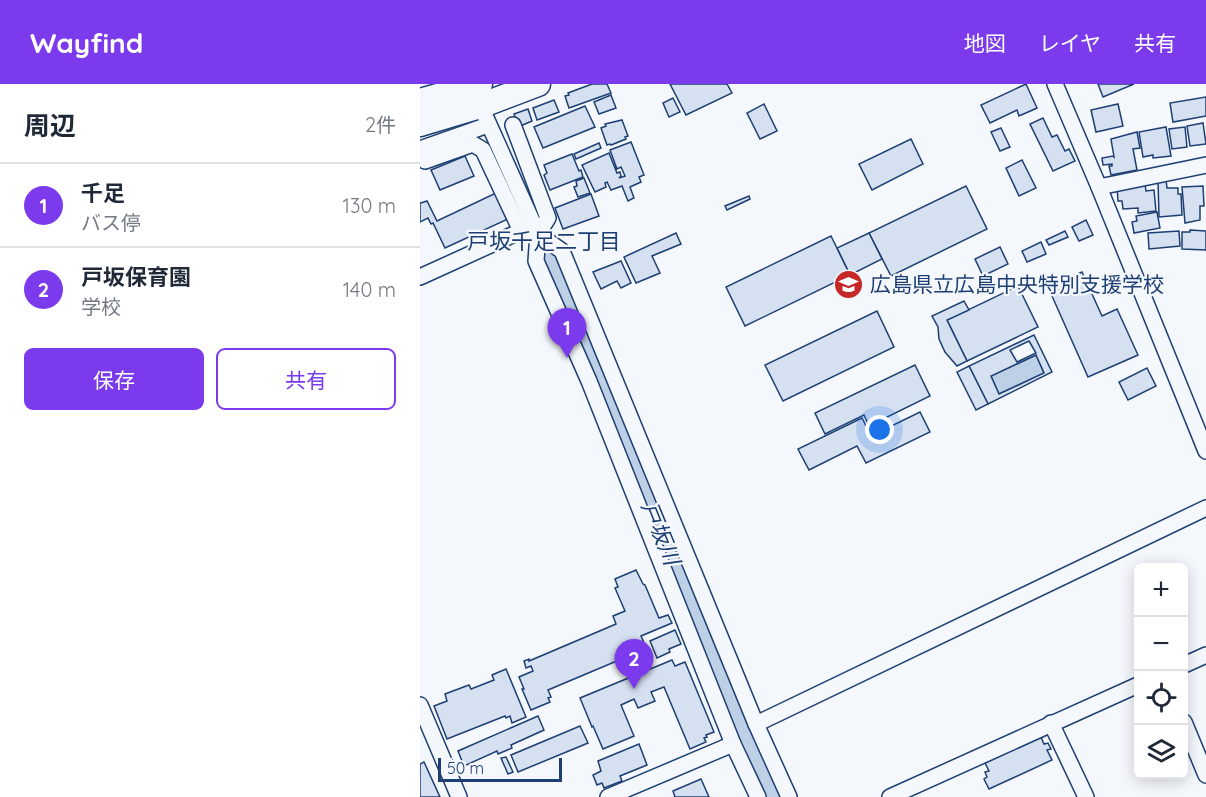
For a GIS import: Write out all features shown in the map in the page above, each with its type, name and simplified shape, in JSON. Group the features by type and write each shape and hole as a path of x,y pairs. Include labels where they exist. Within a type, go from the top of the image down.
{"main road":[{"path":"420,124 480,100 538,84"},
{"path":"420,101 480,100"}],"street":[{"path":"1055,84 1206,451"},
{"path":"423,155 480,100 538,234 536,261 589,381 733,744 758,797"},
{"path":"513,125 548,218 538,234"},
{"path":"423,155 473,144 483,150 521,231"},
{"path":"1099,187 1206,165"},
{"path":"420,277 521,231 538,234 562,252 756,724 789,797"},
{"path":"756,724 1206,508"},
{"path":"1188,663 1206,655"},
{"path":"890,797 923,790 1051,723 1134,687"},
{"path":"420,705 459,797"},
{"path":"1051,723 1086,797"},
{"path":"1185,725 1206,775"},
{"path":"608,797 733,744"}],"water":[{"path":"1036,355 1044,373 999,394 991,376"}],"building":[{"path":"592,84 607,84 611,93 569,108 565,96"},
{"path":"670,84 727,84 732,93 686,115"},
{"path":"1026,84 1037,108 1019,116 1017,110 990,123 981,105"},
{"path":"1098,84 1134,84 1103,97"},
{"path":"611,95 616,108 599,114 594,102"},
{"path":"1206,97 1206,116 1173,122 1170,103"},
{"path":"673,98 680,112 669,117 663,103"},
{"path":"554,100 559,112 537,120 533,108"},
{"path":"764,104 777,131 760,139 747,113"},
{"path":"1118,104 1123,126 1096,132 1091,110"},
{"path":"585,106 595,127 543,148 534,127"},
{"path":"528,109 532,121 518,127 514,114"},
{"path":"1043,118 1052,137 1057,135 1065,151 1069,149 1075,161 1053,171 1030,124"},
{"path":"622,120 628,136 625,137 626,139 607,145 601,128 606,126 605,124"},
{"path":"1203,123 1206,144 1190,146 1187,126"},
{"path":"1166,127 1171,156 1143,157 1139,132"},
{"path":"1185,127 1187,147 1172,149 1169,129"},
{"path":"1001,128 1010,147 1000,151 991,132"},
{"path":"1137,132 1140,148 1133,149 1137,170 1111,175 1109,166 1112,164 1103,165 1102,158 1114,157 1111,139"},
{"path":"911,139 923,164 872,190 859,164"},
{"path":"631,142 644,175 639,177 641,182 630,187 634,198 628,201 622,186 611,190 607,182 606,187 595,192 582,165 609,153 617,173 620,172 619,178 625,176 621,167 617,169 610,150"},
{"path":"599,143 601,148 576,159 574,154"},
{"path":"572,154 583,177 550,190 544,175 547,173 544,165"},
{"path":"465,156 474,176 440,190 431,170"},
{"path":"1022,160 1036,188 1019,196 1006,168"},
{"path":"584,178 590,193 578,197 574,187 577,186 576,181"},
{"path":"1158,180 1166,180 1167,188 1178,188 1178,194 1181,194 1182,215 1159,217"},
{"path":"1145,184 1146,191 1154,190 1156,211 1138,213 1138,208 1123,209 1122,201 1118,201 1117,187 1136,187 1136,185"},
{"path":"966,186 987,229 891,276 869,233"},
{"path":"1203,186 1204,206 1200,206 1200,220 1185,223 1182,187"},
{"path":"496,193 508,219 445,248 433,223 431,224 428,218 420,222 420,203 427,201 437,221"},
{"path":"591,194 599,216 563,229 555,208"},
{"path":"749,196 750,199 727,210 725,206"},
{"path":"1157,212 1160,228 1134,233 1132,222 1137,221 1136,216"},
{"path":"1086,220 1093,235 1079,241 1072,227"},
{"path":"1190,230 1206,231 1206,250 1182,249 1182,232 1190,232"},
{"path":"1065,231 1068,237 1049,245 1046,240"},
{"path":"1179,231 1180,246 1149,249 1148,233"},
{"path":"676,233 681,244 652,256 660,273 636,283 624,257"},
{"path":"869,233 882,259 850,275 837,248"},
{"path":"831,236 850,275 745,326 726,287"},
{"path":"1041,242 1046,254 1027,262 1022,251"},
{"path":"1000,247 1008,264 983,276 975,259"},
{"path":"621,261 631,283 621,288 617,281 601,289 593,272"},
{"path":"1082,272 1102,316 1117,309 1138,355 1088,377 1048,287"},
{"path":"1018,286 1038,327 967,361 947,320"},
{"path":"964,301 969,310 947,320 967,361 957,366 945,352 939,339 938,327 932,316"},
{"path":"877,311 894,347 783,401 765,365"},
{"path":"1034,335 1052,372 988,404 969,366","holes":["1029,341 1036,353 1017,362 1010,350","1036,355 1044,373 999,394 991,376"]},
{"path":"915,365 930,396 869,426 864,415 825,434 815,413"},
{"path":"969,366 988,404 976,410 957,372"},
{"path":"1147,368 1156,386 1128,400 1119,382"},
{"path":"920,412 930,432 866,463 857,446 809,470 798,449 862,418 871,436"},
{"path":"636,570 659,618 668,615 672,623 641,636 645,645 643,646 645,649 640,651 643,658 634,662 631,655 548,690 551,697 548,698 550,702 531,710 519,677 533,671 531,666 526,668 524,661 529,659 529,661 616,624 613,616 625,611 615,588 618,587 615,579"},
{"path":"675,630 681,644 657,658 650,641"},
{"path":"672,660 675,666 685,662 714,732 706,735 707,737 704,738 706,742 690,749 664,687 651,692 655,701 638,708 634,699 621,705 634,736 603,749 580,698"},
{"path":"506,669 526,717 512,723 510,716 506,718 505,716 447,739 434,706 447,701 445,694 469,685 471,689 494,680 492,675"},
{"path":"538,716 544,730 511,745 512,748 498,754 497,751 464,766 458,751"},
{"path":"580,726 588,743 518,772 511,755"},
{"path":"1041,737 1044,744 1048,743 1051,749 1047,750 1052,760 989,789 984,779 987,777 985,772 989,771 985,763"},
{"path":"639,744 647,765 620,776 622,781 604,788 602,783 597,785 593,775 601,771 598,761"},
{"path":"506,757 513,772 508,774 501,758"},
{"path":"424,762 440,797 420,797 420,764"},
{"path":"701,779 709,797 675,797 673,791"}],"waterway":[{"name":"戸坂川","path":"553,267 571,312 597,361 623,442 658,530 704,630 773,797"}],"place":[{"name":"広島県立広島中央特別支援学校","path":"849,284"},
{"name":"千足","path":"567,358"},
{"name":"戸坂保育園","path":"634,689"}],"district":[{"name":"戸坂千足二丁目","path":"544,241"}]}
